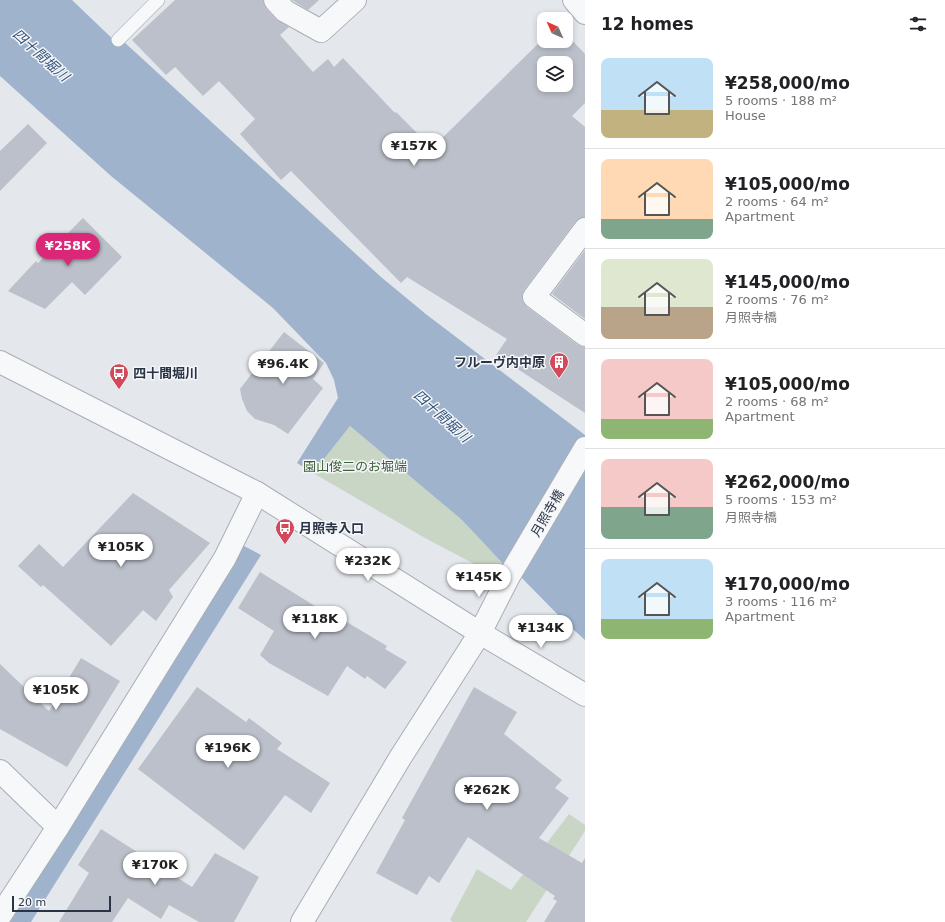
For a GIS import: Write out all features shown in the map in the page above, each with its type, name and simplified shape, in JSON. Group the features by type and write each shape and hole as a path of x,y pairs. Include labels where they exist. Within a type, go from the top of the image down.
{"street":[{"path":"275,0 285,11 321,31 355,0"},
{"path":"574,0 585,13"},
{"path":"585,229 534,297 585,335"},
{"path":"0,362 257,493 480,633 585,695"},
{"name":"月照寺橋","path":"302,922 400,758 480,633 508,578 585,448"},
{"path":"0,916 58,827 225,558 257,493"},
{"path":"0,771 58,827"}],"lane":[{"path":"118,40 158,0"}],"green space":[{"name":"園山俊二のお堀端","path":"350,426 462,520 506,567 495,575 425,538 313,473"},
{"path":"569,814 585,825 585,831 526,922 453,922 450,920 477,869 511,890"}],"water":[{"path":"0,0 72,0 118,44 123,41 381,277 427,315 585,435 585,640 565,622 519,575 506,567 462,520 350,426 313,473 297,463 338,398 334,380 326,363 273,308 111,176 0,76"},
{"path":"244,546 261,555 31,922 9,922 72,826"}],"building":[{"path":"175,0 263,0 266,8 276,19 289,27 280,35 313,72 328,59 334,67 343,58 395,113 396,112 432,148 537,45 537,48 573,48 573,41 585,54 585,103 572,116 585,127 585,217 575,222 524,290 522,296 523,302 527,307 578,345 585,347 585,413 496,355 507,339 407,277 401,283 291,171 281,180 240,134 255,119 219,81 203,96 175,67 166,75 132,40"},
{"path":"292,0 319,0 308,10"},
{"path":"28,124 47,143 0,191 0,151"},
{"path":"83,218 122,257 85,295 72,282 45,309 8,291 36,261 38,263"},
{"path":"585,250 585,319 552,294"},
{"path":"284,332 324,363 313,379 323,388 288,434 274,425 255,419 247,411 240,389"},
{"path":"133,493 210,543 169,590 173,597 156,621 143,610 111,646 43,585 41,587 18,566 39,544 63,567"},
{"path":"260,572 323,611 325,609 387,646 385,649 407,662 385,689 367,676 365,679 347,666 328,696 269,663 260,655 274,631 238,608"},
{"path":"81,658 120,681 67,767 0,729 0,664 49,711"},
{"path":"197,687 246,722 249,718 282,743 277,749 330,783 311,813 285,795 244,850 138,769"},
{"path":"474,687 517,712 504,734 562,780 555,788 569,798 539,838 582,863 585,858 585,922 544,922 557,901 553,899 555,896 468,837 439,883 429,876 417,895 376,873 405,820 402,818"},
{"path":"101,829 192,887 215,853 259,877 234,922 199,922 169,905 161,919 128,898 112,922 59,922 89,873 78,865"}],"place":[{"name":"フルーヴ内中原","path":"559,379"},
{"name":"四十間堀川","path":"119,390"},
{"name":"月照寺入口","path":"285,545"}]}
